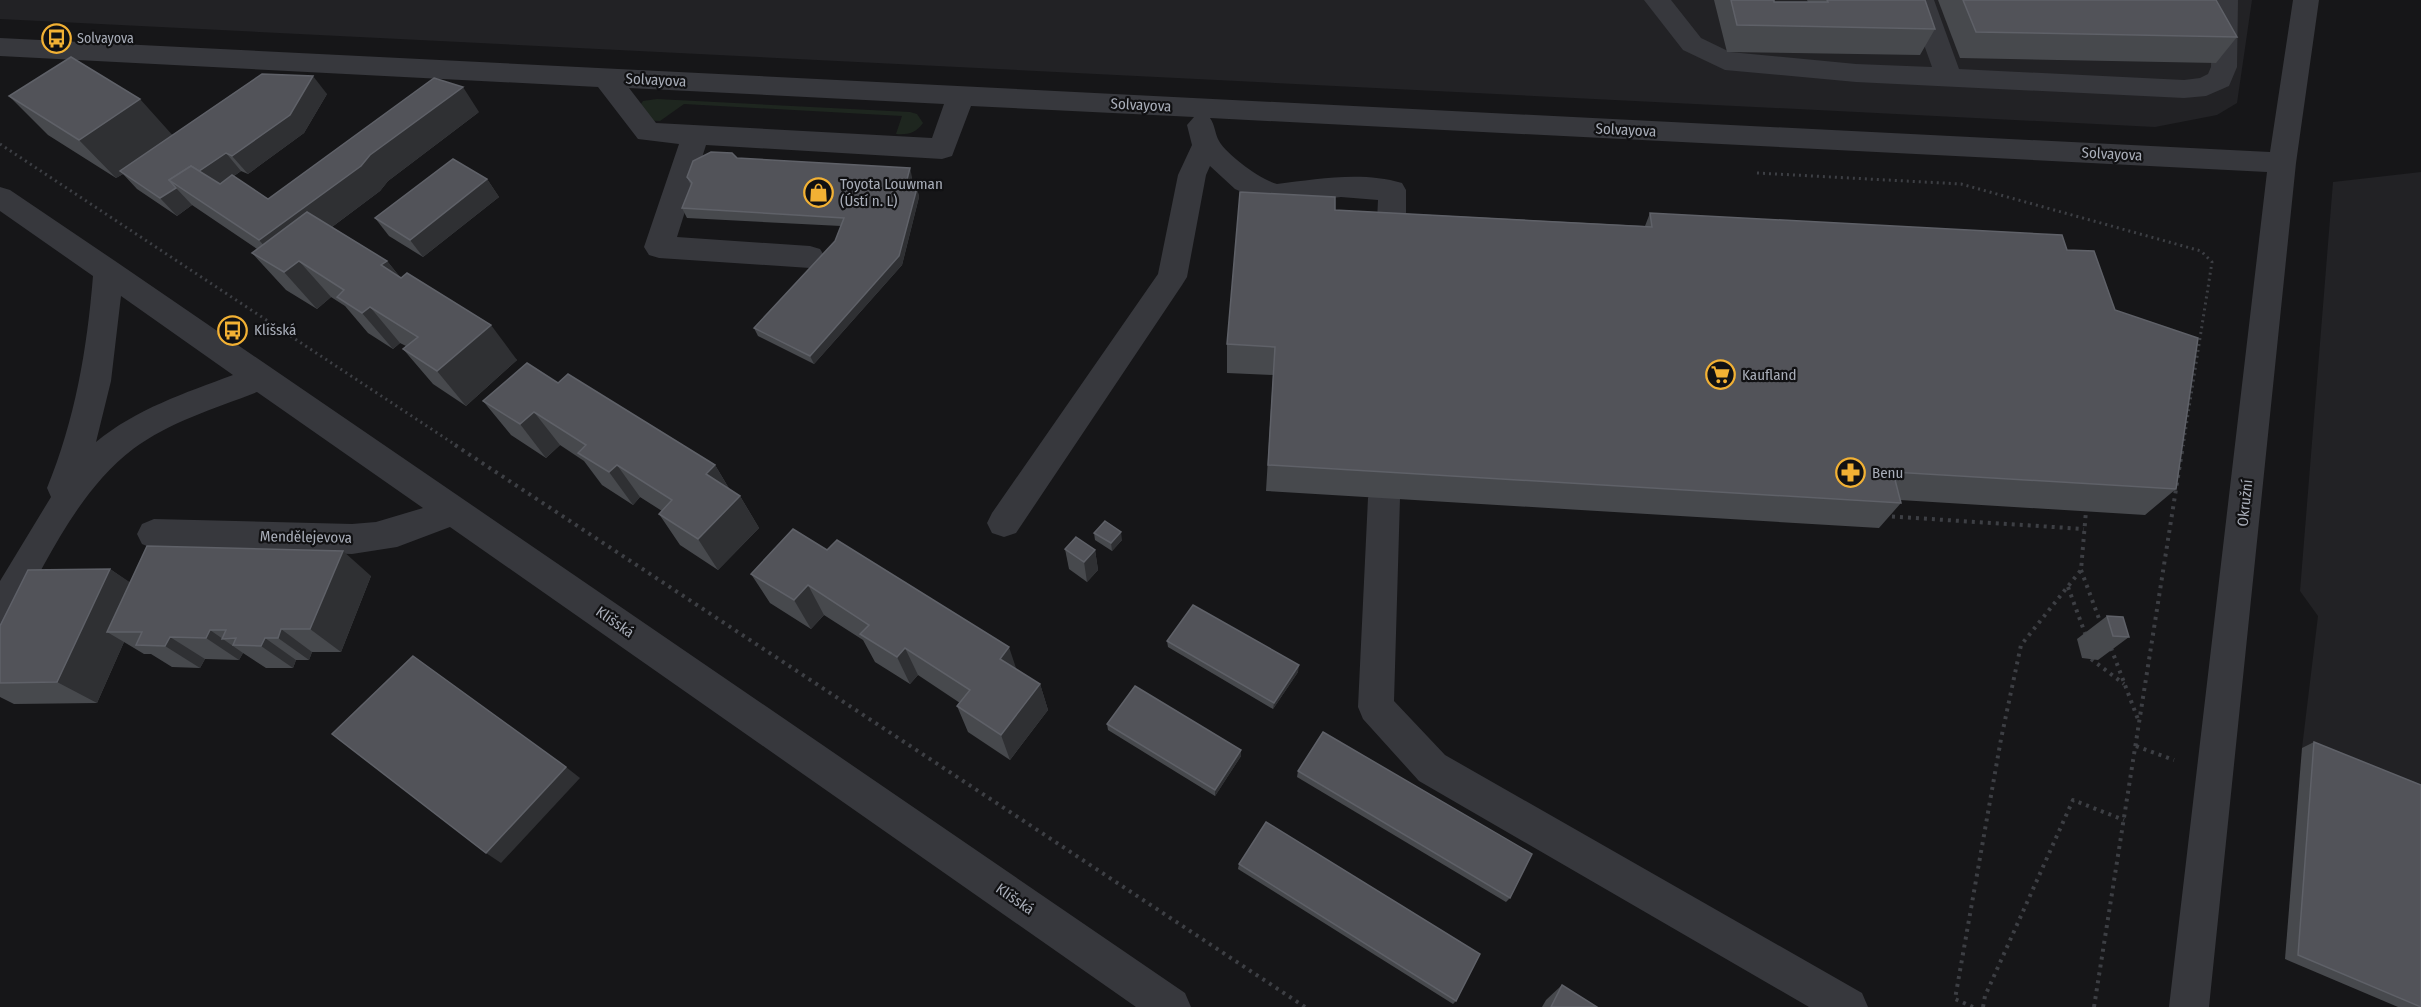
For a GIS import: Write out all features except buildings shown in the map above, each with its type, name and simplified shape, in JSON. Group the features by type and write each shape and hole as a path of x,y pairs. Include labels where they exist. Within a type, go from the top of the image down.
{"street":[{"path":"1657,0 1692,44 1725,61 1800,69 2184,89 2206,87 2220,79 2224,67 2225,0"},
{"path":"1921,0 1950,78"},
{"name":"Okružní","path":"2189,1007 2282,163 2306,0"},
{"name":"Solvayova","path":"0,47 2282,163"},
{"path":"606,78 648,132 942,149 961,96"},
{"path":"1197,108 1206,146 1245,182 1262,191 1276,194 1332,187 1392,190 1391,243"},
{"path":"696,135 660,247 810,257"},
{"path":"1004,523 1172,277 1192,175 1206,146"},
{"name":"Klíšská","path":"0,197 1172,1007"},
{"path":"31,559 76,458 87,423 101,343 108,271"},
{"path":"0,614 31,559 76,488 105,453 122,439 178,409 261,377"},
{"path":"1384,498 1376,708 1432,768 1848,1007"},
{"name":"Mendělejevova","path":"154,534 352,539 397,532 454,511"}],"path":[{"path":"0,144 1305,1007"},
{"path":"1745,173 1961,184 2201,251 2212,262 2094,1007"},
{"path":"2086,511 2081,570 2104,630"},
{"path":"1876,515 2084,529"},
{"path":"1973,1007 1955,999 2001,739 2021,645 2081,570"},
{"path":"2068,587 2087,640"},
{"path":"2108,640 2139,723"},
{"path":"2091,659 2125,685"},
{"path":"2136,746 2175,760"},
{"path":"1983,1007 1985,996 2073,800 2124,820"}],"shaded area":[{"path":"0,0 2252,0 2237,103 2217,115 2155,127 0,19"},
{"path":"657,99 910,112 917,114 923,123 911,133 896,134 902,116 684,104 660,121 643,120 637,109 643,101"},
{"path":"2421,172 2421,795 2302,748 2318,616 2300,591 2333,182"}],"place":[{"name":"Solvayova","path":"56,38"},
{"name":"Toyota Louwman (Ústí n. L)","path":"819,193"},
{"name":"Klíšská","path":"233,330"},
{"name":"Kaufland","path":"1721,375"},
{"name":"Benu","path":"1851,473"}]}
